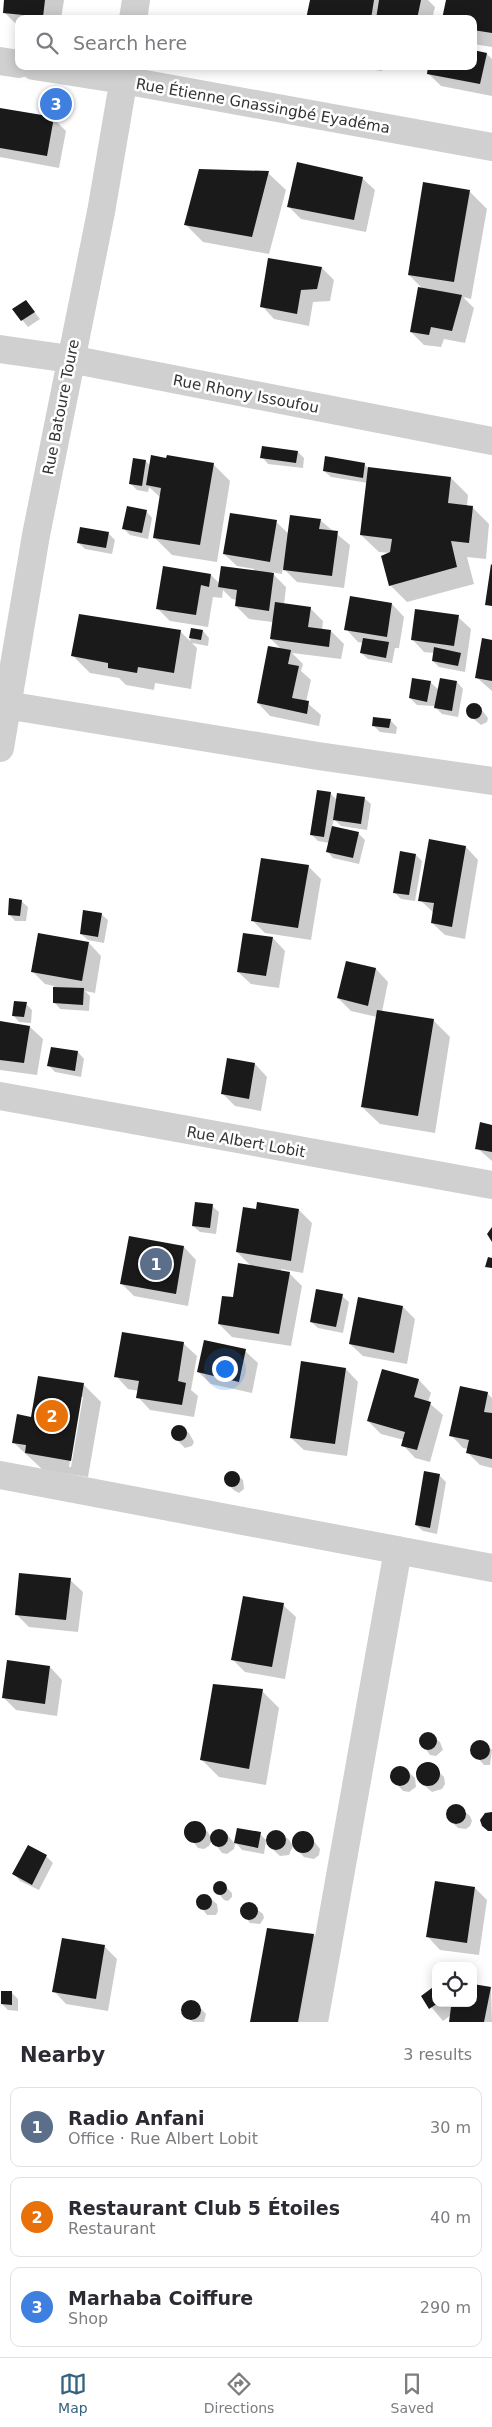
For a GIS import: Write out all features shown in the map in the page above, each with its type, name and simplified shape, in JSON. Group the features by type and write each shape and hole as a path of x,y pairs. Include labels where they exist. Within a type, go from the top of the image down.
{"street":[{"path":"134,15 136,0"},
{"path":"0,61 15,63"},
{"name":"Rue Étienne Gnassingbé Eyadéma","path":"86,70 125,73 492,147"},
{"name":"Rue Batoure Toure","path":"0,748 4,705 100,212 125,73"},
{"name":"Rue Rhony Issoufou","path":"0,349 70,359 492,441"},
{"path":"4,705 318,756 492,781"},
{"name":"Rue Albert Lobit","path":"0,1096 492,1185"},
{"path":"0,1476 492,1568"},
{"path":"314,2022 398,1550"}],"building":[{"path":"4,0 45,0 43,15 3,13"},
{"path":"310,0 374,0 372,15 307,15"},
{"path":"379,0 421,0 418,15 377,15"},
{"path":"446,0 492,0 492,33 477,31 477,15 443,15"},
{"path":"477,51 487,53 480,84 427,74 428,70 477,70"},
{"path":"44,93 63,96 61,111 41,108"},
{"path":"0,108 54,117 47,156 0,148"},
{"path":"297,162 363,177 354,220 287,207"},
{"path":"199,169 269,171 252,237 184,225"},
{"path":"423,182 470,190 454,282 408,275"},
{"path":"268,258 322,267 317,289 301,290 297,314 260,307"},
{"path":"418,287 462,295 452,331 431,327 429,335 410,332"},
{"path":"26,300 35,312 21,321 12,309"},
{"path":"262,446 298,451 296,463 260,458"},
{"path":"151,455 166,458 167,455 214,463 200,545 153,538 161,488 146,485"},
{"path":"325,456 365,463 363,478 323,471"},
{"path":"133,458 146,460 142,486 129,484"},
{"path":"368,467 451,477 448,503 473,506 469,543 451,541 457,567 389,586 381,556 390,552 392,539 360,535"},
{"path":"127,506 147,510 142,533 122,529"},
{"path":"230,513 277,520 270,562 223,554"},
{"path":"290,515 321,519 319,529 338,531 332,576 283,570"},
{"path":"80,527 109,532 106,548 77,543"},
{"path":"492,565 492,606 485,605"},
{"path":"163,566 211,574 209,587 201,585 196,615 156,609"},
{"path":"221,566 274,573 269,611 235,606 237,590 218,587"},
{"path":"350,596 392,603 387,637 344,630"},
{"path":"275,602 311,607 308,627 331,630 329,647 270,639"},
{"path":"415,609 459,615 454,646 411,640"},
{"path":"79,614 181,630 174,673 138,667 137,673 108,668 108,663 71,656"},
{"path":"191,628 203,630 201,640 189,638"},
{"path":"363,638 389,642 386,658 360,653"},
{"path":"482,638 492,640 492,681 475,678"},
{"path":"268,646 291,650 288,664 299,666 292,698 309,701 307,714 257,703"},
{"path":"434,647 461,653 458,666 432,661"},
{"path":"412,678 431,681 427,702 409,698"},
{"path":"440,678 457,681 452,711 434,708"},
{"path":"474,703 480,705 482,711 480,717 474,719 468,717 466,711 468,705"},
{"path":"373,717 391,719 389,728 372,726"},
{"path":"317,790 331,792 324,837 310,835"},
{"path":"337,793 365,797 361,824 333,820"},
{"path":"332,826 359,832 353,858 326,852"},
{"path":"429,839 466,846 452,927 431,923 434,903 418,901"},
{"path":"400,851 416,854 409,895 393,893"},
{"path":"261,858 309,865 298,928 251,921"},
{"path":"9,898 22,900 20,916 8,915"},
{"path":"83,910 102,913 98,937 80,934"},
{"path":"38,933 89,942 82,981 31,972"},
{"path":"243,933 273,937 266,976 237,972"},
{"path":"346,961 376,968 368,1006 337,998"},
{"path":"53,987 84,988 83,1005 53,1003"},
{"path":"14,1001 27,1002 24,1017 12,1016"},
{"path":"377,1010 434,1019 418,1116 361,1107"},
{"path":"0,1021 30,1026 24,1063 0,1060"},
{"path":"51,1047 78,1051 75,1071 47,1066"},
{"path":"227,1058 255,1063 249,1099 221,1094"},
{"path":"480,1122 492,1125 492,1152 475,1149"},
{"path":"195,1202 213,1204 210,1228 192,1226"},
{"path":"257,1202 299,1209 291,1261 236,1252 243,1207 256,1209"},
{"path":"492,1227 492,1242 487,1234"},
{"path":"129,1236 184,1246 176,1294 120,1284"},
{"path":"488,1257 492,1258 492,1268 485,1267"},
{"path":"238,1263 290,1272 279,1334 218,1324 222,1296 233,1297"},
{"path":"316,1289 343,1294 336,1327 310,1322"},
{"path":"358,1297 403,1306 394,1353 349,1344"},
{"path":"122,1332 184,1342 178,1381 186,1383 182,1405 136,1398 139,1381 114,1377"},
{"path":"204,1340 246,1349 239,1382 197,1372"},
{"path":"301,1361 346,1368 335,1444 290,1438"},
{"path":"382,1369 419,1379 414,1397 431,1402 417,1450 401,1446 405,1432 367,1421"},
{"path":"38,1376 84,1383 71,1461 25,1453 26,1445 12,1443 17,1414 31,1417"},
{"path":"460,1386 488,1392 484,1412 492,1413 492,1459 466,1453 469,1440 449,1436"},
{"path":"176,1425 182,1425 187,1430 185,1439 176,1441 171,1436 171,1430"},
{"path":"232,1471 238,1473 240,1479 238,1485 232,1487 226,1485 224,1479 226,1473"},
{"path":"424,1471 440,1474 430,1528 415,1525"},
{"path":"19,1573 71,1578 66,1620 15,1615"},
{"path":"243,1596 284,1603 272,1667 231,1660"},
{"path":"7,1660 50,1666 45,1704 2,1698"},
{"path":"213,1684 263,1689 249,1769 200,1760"},
{"path":"424,1732 432,1732 437,1737 435,1748 424,1750 419,1745 419,1737"},
{"path":"480,1740 487,1743 490,1750 487,1757 480,1760 473,1757 470,1750 473,1743"},
{"path":"428,1762 436,1766 440,1774 436,1782 428,1786 420,1782 416,1774 420,1766"},
{"path":"400,1766 407,1769 410,1776 407,1783 400,1786 393,1783 390,1776 393,1769"},
{"path":"456,1804 463,1807 466,1814 463,1821 456,1824 449,1821 446,1814 449,1807"},
{"path":"492,1812 492,1831 488,1831 482,1826 480,1820 485,1813"},
{"path":"195,1821 203,1824 206,1832 203,1840 195,1843 187,1840 184,1832 187,1824"},
{"path":"237,1828 261,1832 258,1848 234,1843"},
{"path":"215,1829 223,1829 228,1834 226,1845 215,1847 210,1842 210,1834"},
{"path":"272,1830 280,1830 286,1836 286,1844 280,1850 272,1850 266,1844 266,1836"},
{"path":"303,1831 311,1834 314,1842 311,1850 303,1853 295,1850 292,1842 295,1834"},
{"path":"28,1845 47,1855 32,1885 12,1874"},
{"path":"220,1881 225,1883 227,1888 225,1893 220,1895 215,1893 213,1888 215,1883"},
{"path":"435,1881 475,1887 467,1943 426,1937"},
{"path":"201,1894 207,1894 212,1899 210,1908 201,1910 196,1905 196,1899"},
{"path":"249,1902 255,1905 258,1911 255,1917 249,1920 243,1917 240,1911 243,1905"},
{"path":"267,1928 314,1934 298,2022 250,2022"},
{"path":"62,1938 105,1945 96,1999 52,1992"},
{"path":"477,1985 491,1987 484,2022 449,2022 451,2007 477,2007"},
{"path":"432,1988 432,2007 429,2009 421,1996"},
{"path":"1,1991 12,1991 12,2005 1,2004"},
{"path":"191,2000 198,2003 201,2010 198,2017 191,2020 184,2017 181,2010 184,2003"}],"place":[{"name":"Marhaba Coiffure","path":"56,104"},
{"name":"Radio Anfani","path":"156,1264"},
{"name":"Restaurant Club 5 Étoiles","path":"52,1416"}]}
